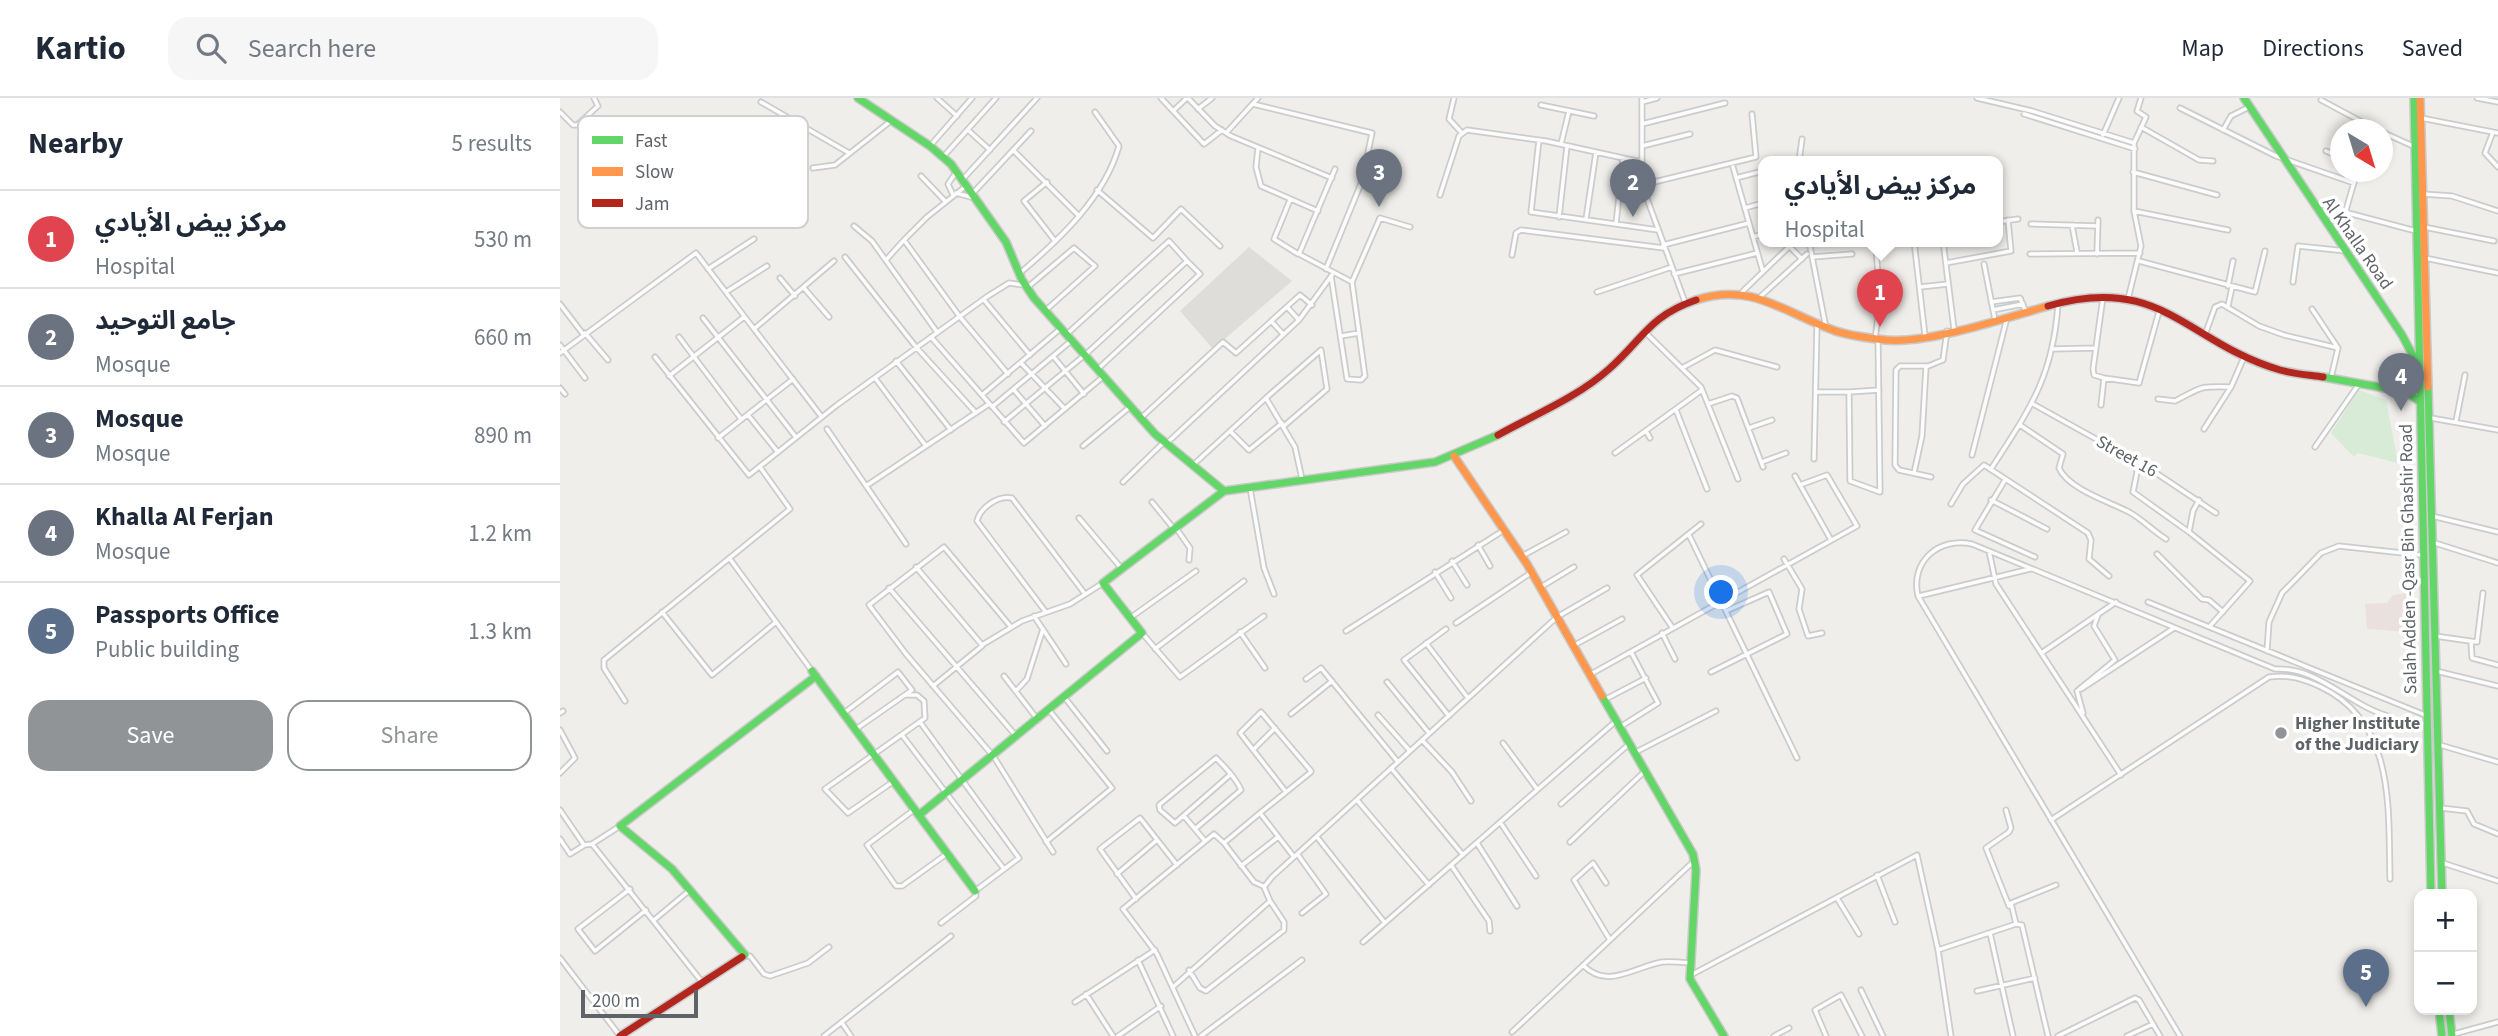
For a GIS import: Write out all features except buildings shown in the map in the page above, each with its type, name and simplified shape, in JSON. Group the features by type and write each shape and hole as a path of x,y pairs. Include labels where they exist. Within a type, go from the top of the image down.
{"main road":[{"path":"859,98 930,146 957,171 1006,242 1026,287 1045,311 1099,368 1164,444 1224,492"},
{"name":"Al Khalla Road","path":"2244,98 2402,335 2421,372"},
{"name":"Salah Adden -Qasr Bin Ghashir Road","path":"2414,98 2421,229 2421,405 2431,889"},
{"path":"2420,98 2423,194 2421,229 2425,258 2442,889"},
{"path":"917,812 948,793 995,757 1064,696 1142,634 1103,583 1224,492 1250,486 1416,465 1454,456 1589,385 1610,369 1644,331 1669,311 1706,296 1741,293 1760,298 1826,328 1877,339 1925,336 2058,304 2103,297 2128,299 2160,308 2245,355 2280,370 2410,393 2421,405"},
{"path":"2402,335 2414,338 2420,328"},
{"path":"2380,387 2405,386 2421,372"},
{"path":"1454,456 1541,587 1695,860 1689,976 1724,1036"},
{"path":"620,1036 743,956 658,855 620,826 814,673 975,891"},
{"path":"2427,713 2432,714 2436,709"},
{"path":"2427,742 2432,736 2438,742"},
{"path":"2440,1015 2442,1036"},
{"path":"2450,1015 2452,1035"}],"street":[{"path":"587,116 598,106 594,98"},
{"path":"937,98 957,116"},
{"path":"930,146 972,98"},
{"path":"943,157 996,98"},
{"path":"886,260 955,194 1037,98"},
{"path":"1161,98 1204,144 1224,132 1258,98"},
{"path":"1173,111 1187,98 1224,132 1332,178"},
{"path":"1198,109 1212,98"},
{"path":"1454,98 1450,123 1462,133 1481,131 1539,140 1641,162"},
{"path":"1657,98 1642,100 1642,185 1685,303"},
{"path":"1977,98 2103,135 2135,149"},
{"path":"2103,135 2119,98"},
{"path":"2128,299 2140,253 2134,211 2133,172 2134,143 2146,117 2137,111 2141,98"},
{"path":"2477,98 2498,102"},
{"path":"2321,100 2356,119"},
{"path":"761,102 785,116"},
{"path":"1642,124 1725,103"},
{"path":"1253,104 1372,133 1362,181 1325,270"},
{"path":"1541,105 1594,116"},
{"path":"2223,130 2231,116 2249,107"},
{"path":"2180,108 2284,159 2354,183 2348,213 2494,241"},
{"path":"1561,144 1569,111"},
{"path":"560,112 573,125 578,124"},
{"path":"1020,274 1078,215 1108,172 1119,146 1095,113"},
{"path":"1642,185 1756,157 1752,114"},
{"path":"2024,114 2134,143"},
{"path":"2420,118 2496,132 2485,152 2498,167"},
{"path":"813,168 833,166 892,120"},
{"path":"2141,127 2199,160 2213,161"},
{"path":"808,129 849,153"},
{"path":"967,130 990,150"},
{"path":"957,171 948,184 955,194 975,196 1031,131"},
{"path":"1440,195 1462,133"},
{"path":"1642,146 1690,134"},
{"path":"2393,137 2415,147"},
{"path":"1800,156 1802,139"},
{"path":"1539,140 1530,210 1559,217 1658,230"},
{"path":"1559,217 1567,146"},
{"path":"1258,148 1256,167 1260,185 1318,211"},
{"path":"1013,150 1078,215"},
{"path":"2326,151 2330,153"},
{"path":"1586,220 1596,152"},
{"path":"1616,224 1623,158"},
{"path":"1733,167 1763,272"},
{"path":"1298,254 1335,169"},
{"path":"2133,172 2217,195"},
{"path":"1736,178 1758,173"},
{"path":"921,176 945,201"},
{"path":"1047,182 1024,201 1055,241"},
{"path":"1097,190 1153,238 1181,209 1220,246"},
{"path":"2423,194 2452,196 2498,211"},
{"path":"1290,200 1274,239 1333,275 1352,282"},
{"path":"1745,208 1758,204"},
{"path":"2134,211 2228,230"},
{"path":"1333,275 1348,380 1361,380 1365,376 1352,282 1380,218 1410,227"},
{"path":"2003,221 2018,219"},
{"path":"1946,263 2011,251 2008,220"},
{"path":"2097,254 2098,220"},
{"path":"1512,255 1516,233 1521,230 1664,247 1749,223"},
{"path":"2031,224 2098,226"},
{"path":"2072,225 2077,252"},
{"path":"854,226 872,241 937,332"},
{"path":"1753,237 1758,236"},
{"path":"708,269 754,239"},
{"path":"904,240 960,317 1008,374"},
{"path":"982,396 1030,355 1066,334 1169,242 1200,274 1099,368"},
{"path":"2292,282 2298,246 2347,251"},
{"path":"1741,293 1790,247 1802,259"},
{"path":"1809,247 1826,328"},
{"path":"1915,247 1925,336"},
{"path":"1931,477 1899,470 1895,465 1895,378 1900,366 1927,366 1943,360 1951,330 1944,247"},
{"path":"654,357 747,474 760,467 821,416 937,332 1011,282 1026,287 1074,248 1094,265 1093,270 1045,311"},
{"path":"1849,392 1850,481 1880,492 1877,339 1880,289 1876,248"},
{"path":"2138,261 2256,292 2265,251"},
{"path":"585,379 561,349 696,253 821,416"},
{"path":"1674,274 1757,253"},
{"path":"2031,254 2140,253"},
{"path":"1760,298 1809,255 1853,254"},
{"path":"845,257 916,347 976,413"},
{"path":"2425,258 2498,273"},
{"path":"754,329 834,261"},
{"path":"1004,422 1086,354 1187,261"},
{"path":"2228,306 2233,261"},
{"path":"1984,264 1995,320"},
{"path":"726,292 768,266"},
{"path":"1597,292 1672,267"},
{"path":"1123,482 1299,320 1333,275"},
{"path":"780,278 795,296"},
{"path":"1920,287 1948,284"},
{"path":"804,288 829,317"},
{"path":"1141,418 1223,342 1236,353 1301,295 1312,305"},
{"path":"2103,297 2093,373 2104,378 2139,383 2160,308"},
{"path":"1991,302 2020,298 2026,313"},
{"path":"984,300 1030,355"},
{"path":"560,304 608,360"},
{"path":"1993,310 2023,304"},
{"path":"1991,469 2033,404 2046,375 2058,304"},
{"path":"2206,332 2216,306 2228,306 2259,326 2338,348"},
{"path":"1287,307 1299,320"},
{"path":"2312,309 2338,348 2331,380"},
{"path":"669,376 744,317"},
{"path":"703,318 795,436"},
{"path":"1972,455 2007,318"},
{"path":"1271,321 1283,334"},
{"path":"1814,459 1817,324"},
{"path":"1644,331 1702,390 1738,480"},
{"path":"1341,336 1359,333"},
{"path":"866,486 1014,390 1053,356 1066,334"},
{"path":"679,337 741,419"},
{"path":"931,337 1024,443 1105,376"},
{"path":"2052,349 2096,348"},
{"path":"1682,368 1715,350 1777,367"},
{"path":"1191,467 1230,431 1266,398 1322,351 1327,389 1249,450 1230,431"},
{"path":"2204,429 2231,387 2245,355"},
{"path":"1053,356 1084,394"},
{"path":"896,361 951,430"},
{"path":"1021,363 1065,410"},
{"path":"1914,473 1922,436 1927,366"},
{"path":"2456,422 2465,375"},
{"path":"874,377 926,446"},
{"path":"2101,405 2104,378"},
{"path":"718,438 793,379"},
{"path":"2315,447 2359,384"},
{"path":"2158,399 2175,401 2193,389 2206,385 2231,387"},
{"path":"560,388 565,394"},
{"path":"1014,390 1045,426"},
{"path":"1615,453 1702,390"},
{"path":"1816,392 1879,390"},
{"path":"1708,404 1735,397 1763,465 1786,453"},
{"path":"1266,398 1283,424 1298,456 1302,479"},
{"name":"Street 16","path":"2033,404 2134,460 2216,513"},
{"path":"1083,446 1131,406"},
{"path":"1676,410 1707,489"},
{"path":"747,414 777,451"},
{"path":"2429,418 2498,430"},
{"path":"1749,428 1772,420"},
{"path":"2020,425 2063,454 2059,468 2066,477 2101,502 2129,512 2165,539"},
{"path":"827,429 906,544"},
{"path":"1646,431 1650,438"},
{"path":"2134,460 2137,472 2133,492 2250,581 2210,626"},
{"path":"1951,504 1980,466 1991,469 2088,533 2091,540 2089,559 2109,576"},
{"path":"625,701 604,668 604,660 790,509 760,467"},
{"path":"1590,675 1672,627 1855,528 1857,523 1827,475 1800,485"},
{"path":"1795,476 1831,540"},
{"path":"2005,480 1975,527 1976,532 2035,557"},
{"path":"1250,486 1264,568 1274,594"},
{"path":"1045,611 977,522 980,513 1003,497 1012,498 1085,594"},
{"path":"1991,500 2047,529"},
{"path":"2190,533 2193,511 2199,500"},
{"path":"1152,502 1190,548 1189,560"},
{"path":"2432,516 2498,533"},
{"path":"1079,518 1122,569"},
{"path":"1672,627 1637,575 1702,524"},
{"path":"1346,631 1505,529"},
{"path":"1522,556 1566,532"},
{"path":"1689,535 1797,758"},
{"path":"2180,1036 1918,596 1917,573 1934,549 1957,541 1989,551 2116,602 2275,669 2293,668 2326,682 2372,712 2391,717"},
{"path":"2433,543 2498,563"},
{"path":"1478,545 1490,566"},
{"path":"2266,651 2269,622 2282,593 2321,554 2339,546 2424,555"},
{"path":"1011,627 947,548 938,549 869,607 995,757 1054,852"},
{"path":"1989,551 1994,578 2121,775"},
{"path":"2157,554 2202,599 2209,600 2223,612"},
{"path":"730,559 776,622 782,626 814,673"},
{"path":"1784,559 1802,589 1799,609 1808,636 1822,633"},
{"path":"1452,561 1467,585"},
{"path":"1541,587 1574,567"},
{"path":"916,568 971,635 984,644"},
{"path":"1918,596 2032,569"},
{"path":"1130,618 1196,571"},
{"path":"1435,572 1451,598"},
{"path":"1456,623 1532,572"},
{"path":"1155,649 1244,581"},
{"path":"933,686 984,644 1011,627 1045,611 1067,606 1103,583"},
{"path":"889,588 1017,737"},
{"path":"1264,887 1557,617 1607,588"},
{"path":"1711,671 1787,634 1771,595 1766,592 1726,611"},
{"path":"2435,636 2471,642 2479,638 2483,593"},
{"path":"2148,601 2266,651 2427,713"},
{"path":"2042,653 2116,602"},
{"path":"662,612 713,675 776,622"},
{"path":"1142,634 1180,677 1264,615"},
{"path":"2077,691 2115,660 2094,626 2098,615"},
{"path":"1034,616 1066,664"},
{"path":"1573,646 1622,619"},
{"path":"2077,691 2176,627"},
{"path":"1016,691 1027,680 1043,629"},
{"path":"1446,629 1404,661 1449,716"},
{"path":"1240,632 1265,668"},
{"path":"1662,633 1675,659"},
{"path":"2471,642 2471,657 2498,665"},
{"path":"1426,643 1468,698"},
{"path":"1363,942 1537,789 1618,724 1658,705 1631,652"},
{"path":"1306,679 1321,667 1398,762"},
{"path":"2436,671 2498,686"},
{"path":"844,713 898,672 912,690 856,729"},
{"path":"2052,821 2269,677 2285,674 2334,693 2352,709 2378,748 2386,777 2390,879"},
{"path":"1004,676 1038,720"},
{"path":"1604,701 1646,678"},
{"path":"1291,714 1332,681"},
{"path":"1387,682 1429,733"},
{"path":"2077,691 2084,718"},
{"path":"894,781 848,813 825,789 919,722 926,713 924,701 916,695 905,695"},
{"path":"1064,696 1107,751"},
{"path":"1046,842 1112,788 1049,710"},
{"path":"1634,753 1716,711"},
{"path":"1224,843 1286,792 1311,771 1260,712 1240,733 1286,792"},
{"path":"1378,715 1410,751"},
{"path":"919,722 1019,857 975,891 976,896 942,923"},
{"path":"1253,750 1275,728"},
{"path":"560,730 575,760 560,773"},
{"path":"902,735 1005,870"},
{"path":"1422,740 1452,772 1471,801"},
{"path":"2438,742 2498,762"},
{"path":"1503,743 1537,789"},
{"path":"1561,804 1629,744"},
{"path":"1195,829 1241,792 1231,775 1214,758 1159,806 1172,823 1184,816 1231,775"},
{"path":"1391,768 1463,855"},
{"path":"1570,842 1645,771"},
{"path":"1357,800 1429,885"},
{"path":"2439,808 2468,811 2474,824 2498,834"},
{"path":"560,810 584,845"},
{"path":"2006,810 2010,832 1986,848 2016,924"},
{"path":"917,812 867,845 896,886 902,886 948,853"},
{"path":"1260,813 1326,894 1302,913"},
{"path":"1184,816 1205,841"},
{"path":"1136,899 1100,849 1139,818 1177,865"},
{"path":"1500,822 1536,876"},
{"path":"560,839 570,854 620,826"},
{"path":"1188,970 1200,988 1206,991 1284,930 1284,922 1264,887 1254,882 1215,833 1123,911 1155,950 1195,1036"},
{"path":"1241,866 1278,837"},
{"path":"1317,837 1385,923"},
{"path":"1117,874 1157,840"},
{"path":"1476,843 1517,906"},
{"path":"592,844 703,983"},
{"path":"1689,976 1917,855 1938,950 1951,1036"},
{"path":"1512,1032 1695,860"},
{"path":"2441,862 2498,881"},
{"path":"1606,883 1593,863 1574,880 1610,940"},
{"path":"1451,865 1489,921 1490,931"},
{"path":"1877,875 1895,922"},
{"path":"2009,906 2056,885"},
{"path":"630,889 578,929 586,940 595,951 646,910"},
{"path":"654,919 690,890"},
{"path":"1837,898 1859,934"},
{"path":"1172,987 1188,970 1270,901"},
{"path":"1938,950 2016,924 2022,925 2048,1036"},
{"path":"1990,933 2013,1036"},
{"path":"824,1036 951,936"},
{"path":"743,956 751,956 764,974 770,976 808,964 829,947"},
{"path":"1075,1002 1155,950"},
{"path":"560,958 620,1036"},
{"path":"1139,960 1173,1036"},
{"path":"1201,1036 1302,960"},
{"path":"1583,965 1598,976 1620,976 1660,962 1690,963"},
{"path":"1977,991 2035,978"},
{"path":"1861,990 1883,1036"},
{"path":"1086,994 1115,1036 1161,1006"},
{"path":"1826,1036 1815,1010 1841,995 1862,1036"},
{"path":"2059,1036 2135,998 2139,1000 2161,1036"},
{"path":"2452,1035 2498,1022"},
{"path":"842,1023 851,1036"},
{"path":"2127,1036 2153,1024"},
{"path":"1774,1036 1789,1028"}],"shaded area":[{"path":"1249,247 1292,281 1213,349 1180,311"},
{"path":"2410,593 2408,632 2367,629 2365,604 2387,603 2393,595"}],"green space":[{"path":"2359,390 2386,400 2398,463 2358,453 2354,457 2331,433"}],"traffic: fast":[{"path":"858,98 930,146 951,164 1006,242 1022,280 1034,298 1155,434 1224,491"},
{"path":"2244,98 2402,335 2418,365"},
{"path":"2414,98 2431,889"},
{"path":"2394,387 2408,385 2419,376"},
{"path":"2323,377 2407,392 2420,402"},
{"path":"2428,387 2442,889"},
{"path":"919,815 1142,633 1103,583 1224,491 1435,462 1498,435"},
{"path":"812,671 975,891"},
{"path":"745,955 672,869 620,826 816,676"},
{"path":"1602,696 1693,854 1696,870 1690,979 1724,1036"},
{"path":"2440,1015 2442,1036"},
{"path":"2450,1015 2452,1036"}],"traffic: slow":[{"path":"2420,98 2428,387"},
{"path":"1696,300 1716,295 1751,297 1839,332 1886,340 1945,334 2048,306"},
{"path":"1454,456 1527,564 1602,696"}],"traffic: jam":[{"path":"2048,306 2087,298 2119,298 2147,305 2248,358 2285,371 2323,377"},
{"path":"1498,435 1584,388 1609,369 1667,313 1696,300"},
{"path":"620,1036 742,957"}],"place":[{"name":"Mosque","path":"1379,207"},
{"name":"جامع التوحيد","path":"1633,217"},
{"name":"مركز بيض الأيادي","path":"1880,327"},
{"name":"Khalla Al Ferjan","path":"2401,411"},
{"name":"Higher Institute of the Judiciary","path":"2281,733"},
{"name":"Passports Office","path":"2366,1007"}]}
